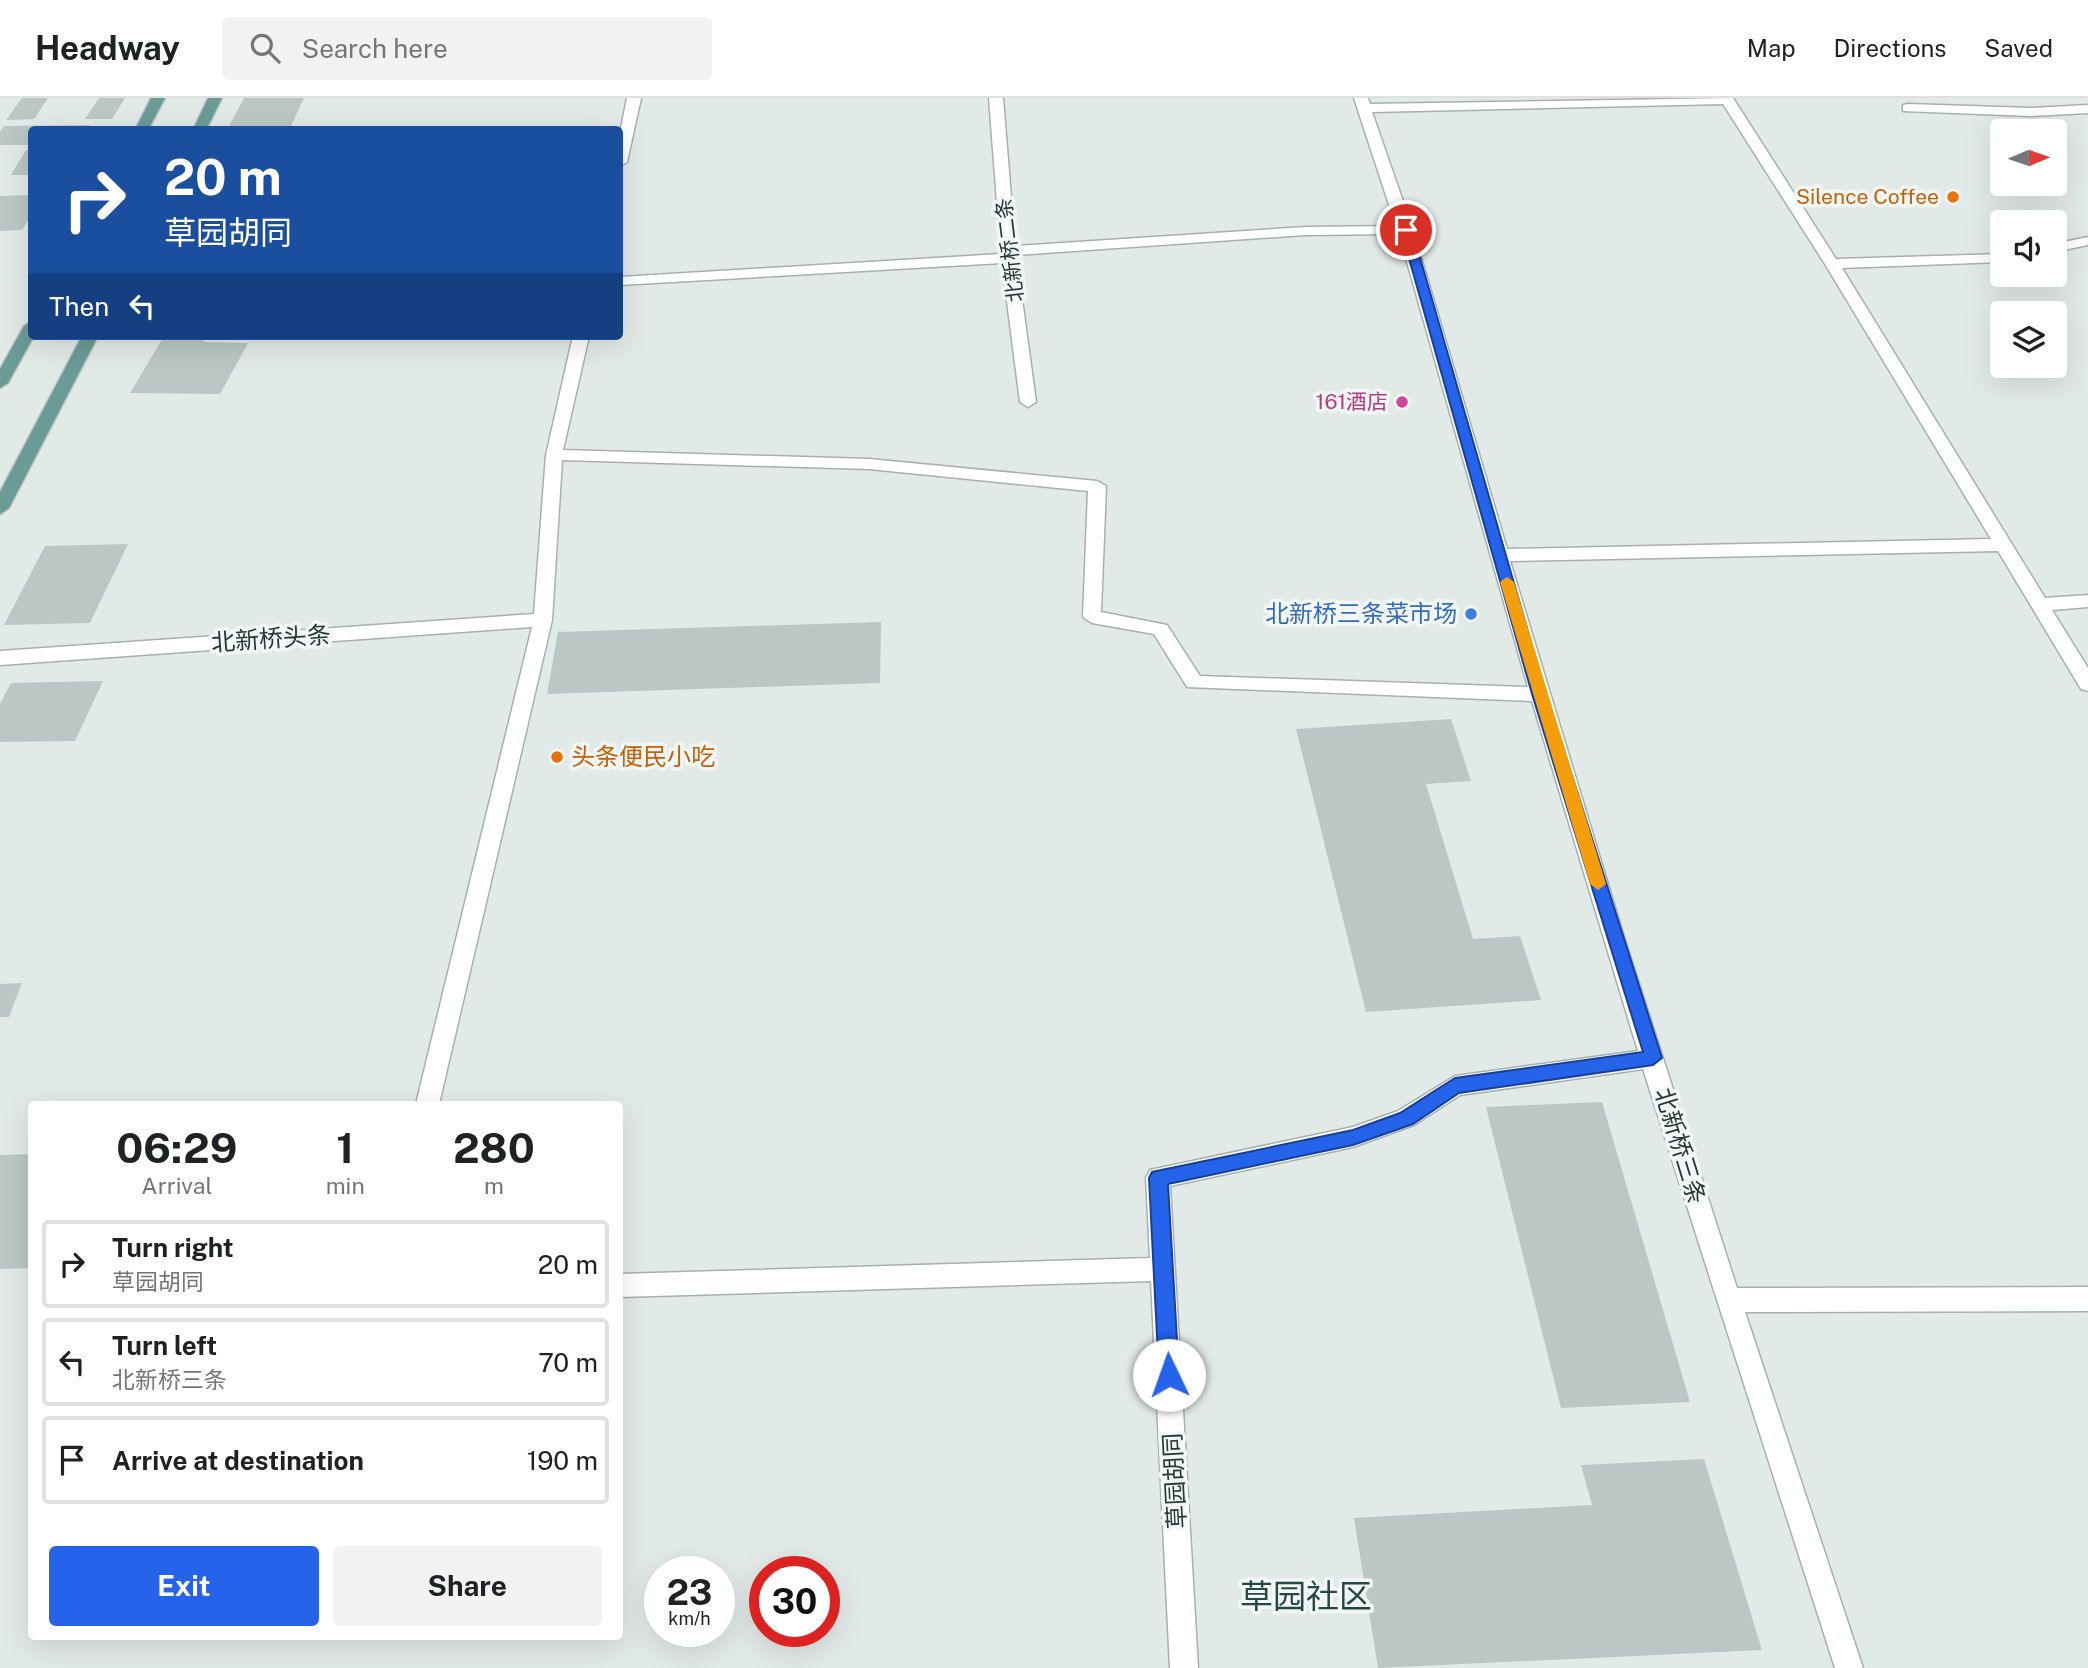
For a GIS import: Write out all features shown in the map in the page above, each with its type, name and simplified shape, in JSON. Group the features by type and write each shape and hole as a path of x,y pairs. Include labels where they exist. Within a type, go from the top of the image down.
{"main road":[{"path":"143,126 158,98"},
{"path":"201,126 215,98"},
{"path":"0,383 28,333"},
{"path":"0,508 88,340"}],"street":[{"path":"623,148 634,98"},
{"name":"北新桥二条","path":"996,98 1010,255 1028,402"},
{"path":"1363,103 1727,99 1832,264 2088,684"},
{"name":"北新桥三条","path":"1363,103 1406,230 1539,694 1727,1300 1849,1668"},
{"path":"1909,108 2030,112 2088,109"},
{"path":"623,281 1010,255 1306,231 1406,230"},
{"path":"2067,245 2088,241"},
{"path":"1832,264 1990,258"},
{"path":"428,1101 543,620 554,455 581,340"},
{"path":"554,455 869,464 1097,486 1092,617 1160,629 1194,682 1539,694"},
{"path":"1499,555 2003,545"},
{"path":"2040,605 2088,601"},
{"name":"北新桥头条","path":"0,658 543,620"},
{"name":"草园胡同","path":"1184,1668 1158,1178 1353,1137 1406,1118 1455,1086 1653,1058"},
{"path":"623,1286 1163,1269"},
{"path":"1727,1300 2088,1299"}],"building":[{"path":"22,98 48,98 34,119 6,120"},
{"path":"99,98 125,98 112,119 85,119"},
{"path":"244,98 304,98 291,126 229,126"},
{"path":"90,125 28,126 28,145 0,145 0,132 4,126"},
{"path":"26,150 28,150 28,175 11,175"},
{"path":"28,195 28,220 22,230 0,231 0,196"},
{"path":"162,340 248,343 220,394 130,393"},
{"path":"128,544 90,623 4,625 45,546"},
{"path":"881,622 880,683 547,694 558,632"},
{"path":"103,681 75,741 0,742 0,704 11,683"},
{"path":"1451,719 1471,781 1426,784 1473,939 1520,936 1541,1000 1366,1012 1296,729"},
{"path":"22,983 9,1017 0,1017 0,984"},
{"path":"1602,1102 1690,1402 1561,1408 1486,1107"},
{"path":"28,1154 28,1268 0,1269 0,1155"},
{"path":"1704,1459 1762,1650 1378,1668 1354,1518 1592,1505 1581,1465"}],"slow traffic":[{"path":"1507,582 1598,884"}],"place":[{"name":"Silence Coffee","path":"1953,197"},
{"name":"161酒店","path":"1402,402"},
{"name":"北新桥三条菜市场","path":"1471,614"},
{"name":"头条便民小吃","path":"557,757"}],"district":[{"name":"草园社区","path":"1306,1596"}],"route":[{"path":"1169,1375 1158,1178 1353,1137 1406,1118 1455,1086 1653,1058 1539,694 1406,230"}]}
